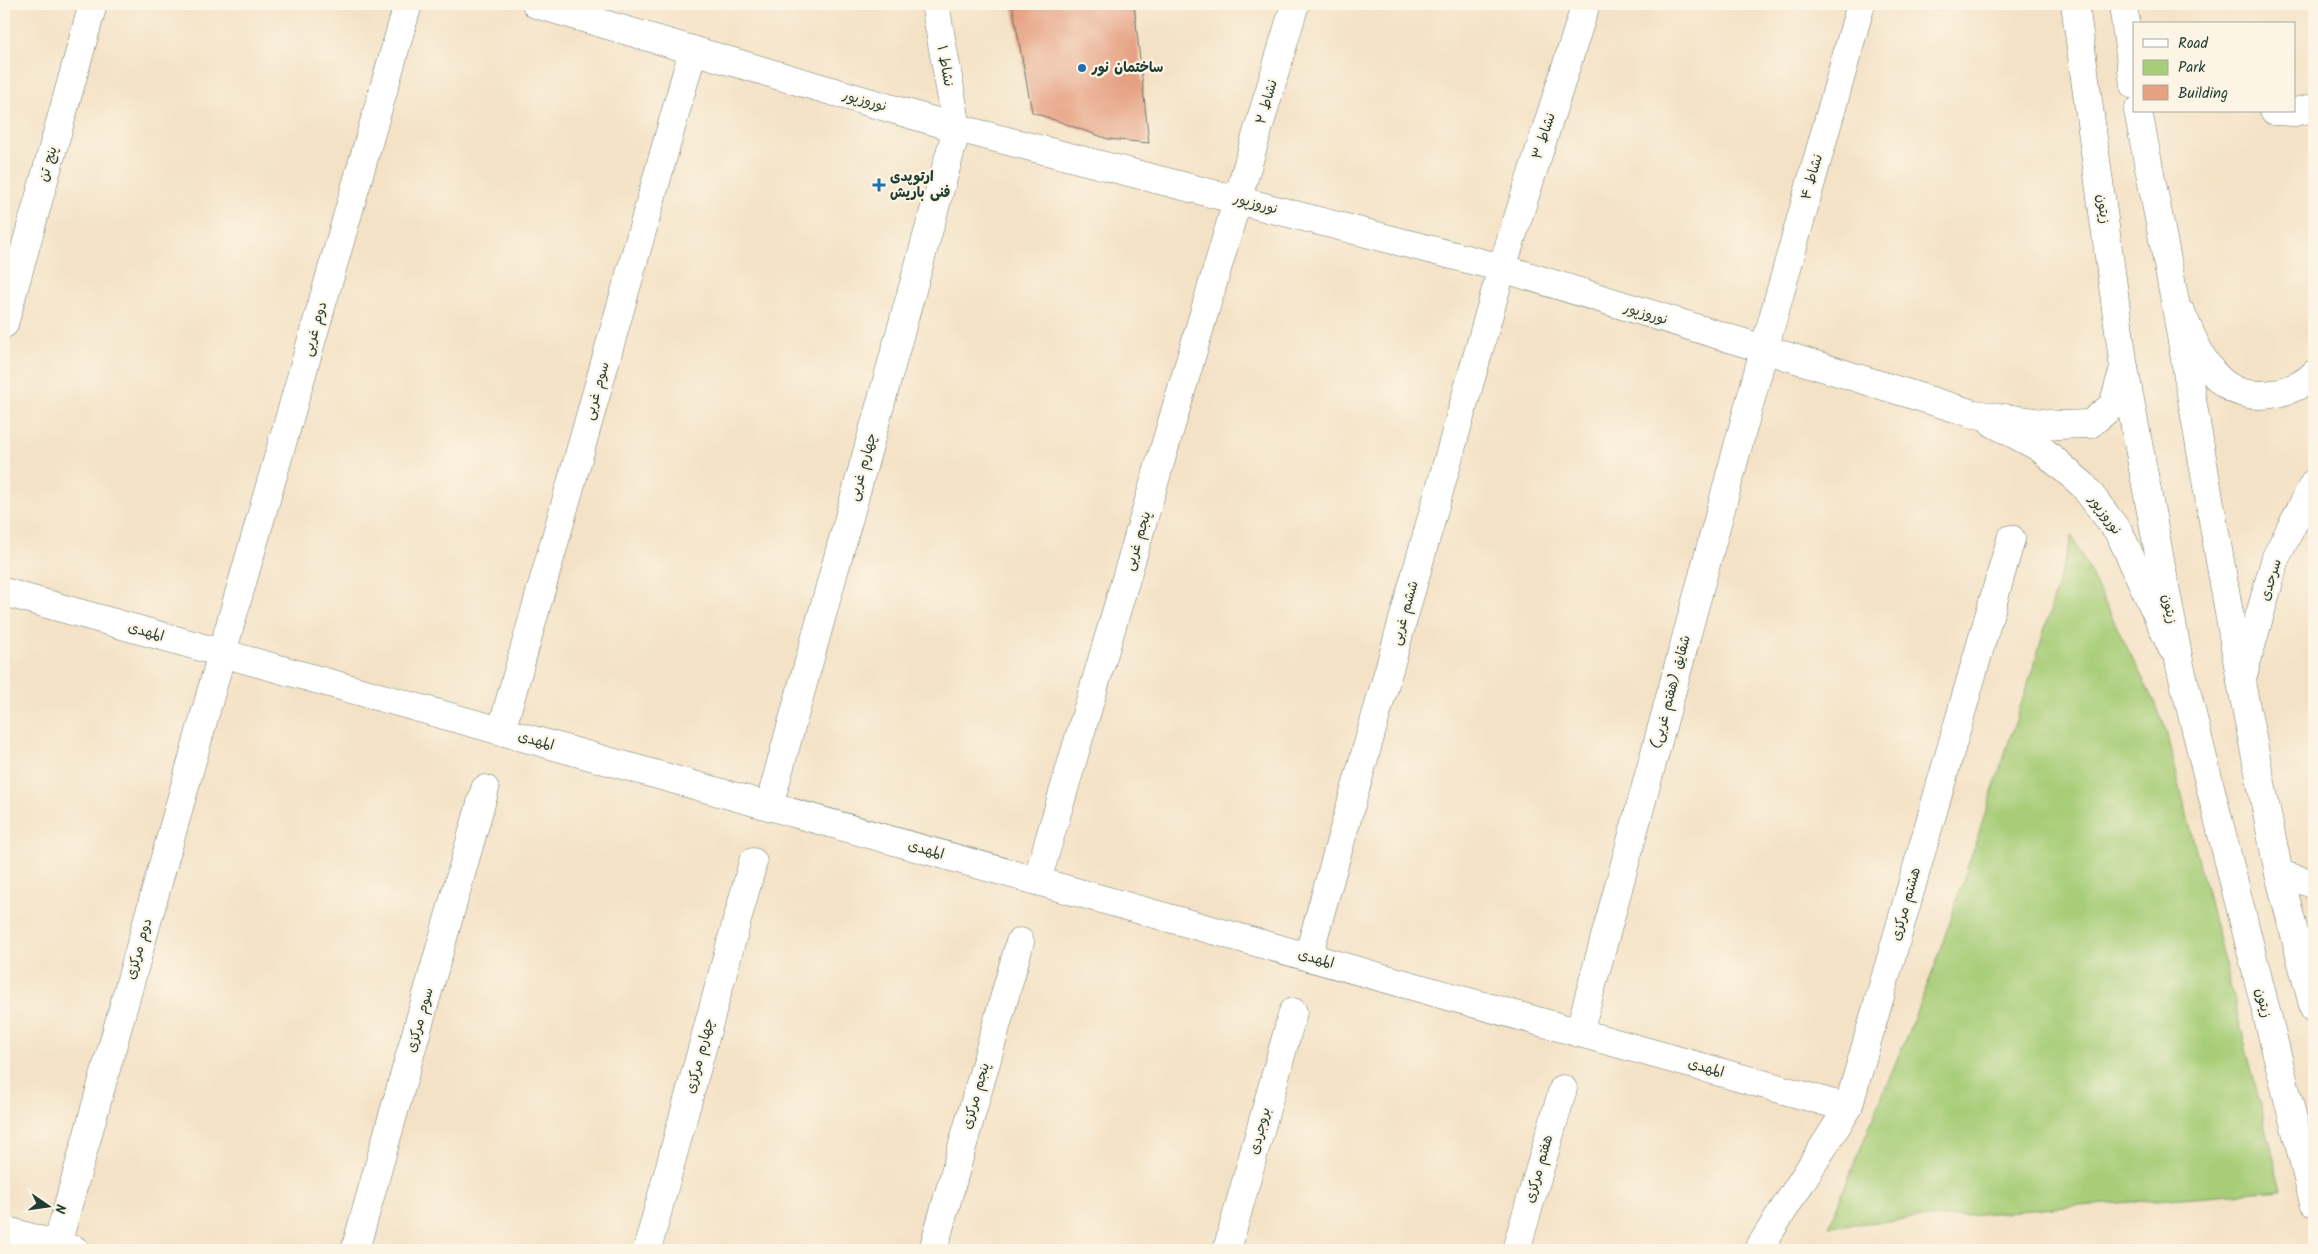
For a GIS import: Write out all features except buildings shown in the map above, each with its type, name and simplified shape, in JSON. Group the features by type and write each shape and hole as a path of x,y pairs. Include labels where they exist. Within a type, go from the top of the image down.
{"street":[{"name":"پنج تن","path":"4,324 93,4"},
{"name":"دوم غربی","path":"222,653 408,4"},
{"name":"نوروزپور","path":"536,4 957,128 1502,268 1974,414 2057,425 2090,424 2113,405 2124,368"},
{"name":"نشاط ۱","path":"934,4 957,128"},
{"name":"نشاط ۲","path":"1239,200 1295,4"},
{"name":"نشاط ۳","path":"1502,268 1586,4"},
{"name":"نشاط ۴","path":"1764,350 1861,4"},
{"name":"زیتون","path":"2075,4 2124,368 2180,666 2314,1203"},
{"path":"2123,4 2133,78"},
{"name":"سوم غربی","path":"501,732 693,50"},
{"path":"2296,112 2314,108"},
{"path":"2138,112 2174,296 2241,682 2279,874 2314,1008"},
{"name":"چهارم غربی","path":"768,806 957,128"},
{"name":"پنجم غربی","path":"1037,881 1239,200"},
{"name":"ششم غربی","path":"1308,957 1502,268"},
{"path":"2174,296 2203,361 2219,381 2241,392 2266,395 2290,390 2314,374"},
{"name":"شقایق (هفتم غربی)","path":"1579,1033 1764,350"},
{"name":"نوروزپور","path":"1974,414 2040,448 2083,485 2120,534 2180,666"},
{"name":"سرحدی","path":"2241,682 2276,557 2314,483"},
{"name":"هشتم مرکزی","path":"1758,1250 1848,1108 2011,539"},
{"name":"المهدی","path":"4,592 1848,1108"},
{"name":"دوم مرکزی","path":"66,1248 222,653"},
{"name":"سوم مرکزی","path":"354,1250 485,789"},
{"name":"چهارم مرکزی","path":"647,1250 753,862"},
{"path":"2279,874 2314,884"},
{"name":"پنجم مرکزی","path":"933,1250 1020,942"},
{"name":"بروجردی","path":"1227,1250 1293,1012"},
{"name":"هفتم مرکزی","path":"1516,1250 1563,1089"},
{"path":"4,1230 66,1248"}],"green space":[{"path":"2072,536 2163,720 2282,1190 1829,1226 1935,966 2035,662"}],"place":[{"name":"ساختمان نور","path":"1082,68"},
{"name":"ارتوپدی فنی باریش","path":"879,185"}]}
